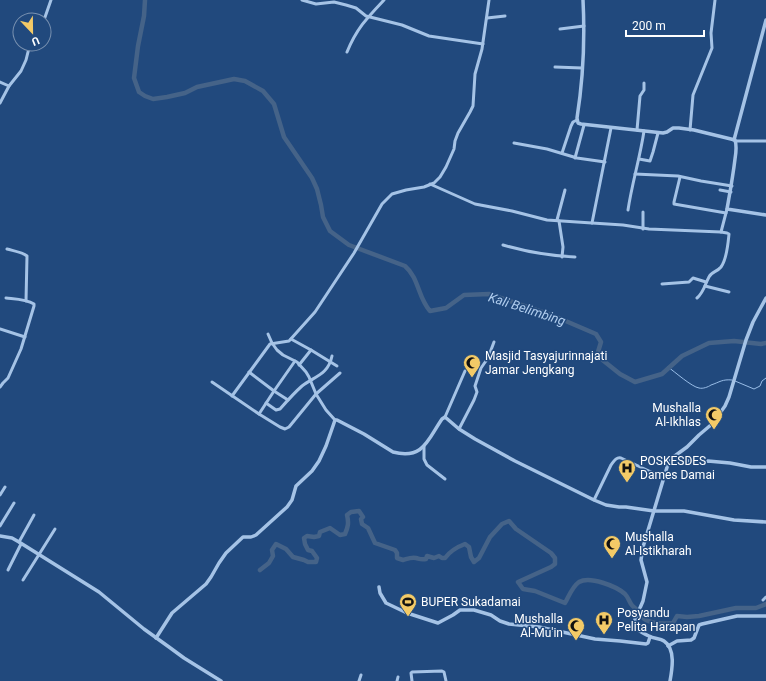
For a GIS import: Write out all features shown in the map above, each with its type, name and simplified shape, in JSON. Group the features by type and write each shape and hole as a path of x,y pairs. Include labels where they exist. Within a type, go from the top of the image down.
{"street":[{"path":"47,12 51,0"},
{"path":"302,0 316,4 334,2 346,4 356,8 368,17 402,25 429,36 483,44"},
{"path":"347,52 355,34 384,0"},
{"path":"232,396 268,346 272,343 287,342 317,310 354,253 382,204 389,197 398,192 424,187 438,181 451,156 458,134 472,110 475,74 481,54 490,0"},
{"path":"583,0 584,39 577,120 579,124 658,133 665,133 674,128 735,140 766,140"},
{"path":"690,130 693,95 712,48 711,33 715,0"},
{"path":"487,18 505,16"},
{"path":"721,232 732,186 736,150 735,140 766,20"},
{"path":"560,29 584,26"},
{"path":"0,103 9,86 21,71 28,52"},
{"path":"554,67 582,68"},
{"path":"0,82 9,86"},
{"path":"637,130 640,96 644,90 644,83"},
{"path":"562,153 571,126 573,122 577,120"},
{"path":"574,158 584,125"},
{"path":"592,224 611,128"},
{"path":"628,210 644,131"},
{"path":"639,159 650,161 658,133"},
{"path":"514,143 540,147 574,158 605,162"},
{"path":"635,174 680,177 732,186"},
{"path":"680,177 674,204 726,213"},
{"path":"430,184 475,204 538,218 592,224 623,225 643,229 728,233 729,235 724,262 720,269 710,274 701,294 697,298"},
{"path":"562,257 563,247 558,221 565,190"},
{"path":"720,190 731,192"},
{"path":"727,209 766,215"},
{"path":"643,212 643,229"},
{"path":"503,245 527,251 575,258"},
{"path":"7,249 27,256 26,301"},
{"path":"662,284 689,282 693,278 706,282"},
{"path":"705,286 730,292"},
{"path":"0,387 8,378 21,349 34,306 32,303 26,301 6,298"},
{"path":"670,681 672,658 668,646 663,640 650,637 635,628 634,624 643,601 647,582 641,560 643,547 668,464 674,456 687,447 712,424 725,406 745,341 766,298"},
{"path":"0,329 25,337"},
{"path":"268,334 274,347 280,353 294,361 306,372 316,394 328,414 335,420 357,430 398,454 409,454 420,450 424,446 434,430 445,417 465,371"},
{"path":"291,339 337,366"},
{"path":"460,429 477,392 475,386 481,368 485,363 494,342"},
{"path":"299,365 311,350"},
{"path":"266,403 278,410 302,387 329,366 332,356"},
{"path":"259,414 294,361"},
{"path":"249,372 288,400"},
{"path":"212,382 283,429 287,428 316,394 340,373"},
{"path":"445,417 475,439 515,461 606,505 654,511 684,511 734,520 766,522"},
{"path":"156,638 172,613 206,584 226,553 243,537 256,535 289,505 294,497 296,486 312,471 319,461 335,420"},
{"path":"424,446 424,459 427,464 446,479"},
{"path":"674,456 692,462 708,461 730,463 751,468 766,467"},
{"path":"594,500 616,458 621,458 664,478"},
{"path":"0,495 5,487"},
{"path":"0,526 2,520 14,504"},
{"path":"8,570 34,515"},
{"path":"24,580 55,529"},
{"path":"0,536 12,538 99,592 156,638 184,658 221,681"},
{"path":"379,587 380,593 386,603 407,613 438,623 460,610 474,610 491,615 500,621 509,624 539,627 595,639 646,644 648,643 650,637"},
{"path":"763,600 766,597"},
{"path":"668,646 677,641 691,640 696,636 699,626 702,624 737,616 766,616"},
{"path":"412,681 412,672 443,671 446,681"},
{"path":"359,681 361,675"}],"waterway":[{"name":"Kali Belimbing","path":"145,0 144,16 134,78 139,92 153,99 185,93 197,87 234,79 245,81 263,91 274,104 284,137 312,178 317,189 323,217 330,231 349,245 405,266 413,276 423,300 430,311 446,308 464,295 489,294 554,316 596,334 601,342 598,352 600,358 620,374 635,382 662,374 682,356 709,343 734,341 761,344 766,343"},
{"path":"668,367 688,382 699,388 705,388 723,380 732,380"},
{"path":"735,381 754,389 760,386 762,381 766,378"},
{"path":"260,570 269,563 273,556 272,550 276,544 286,549 293,557 308,562 316,562 317,558 312,551 308,550 304,538 307,536 319,536 320,532 330,528 340,535 345,534 348,525 347,515 351,512 359,511 363,517 361,519 362,524 368,528 375,543 395,550 397,553 397,558 403,560 412,558 426,559 427,556 434,558 439,556 445,558 449,553 465,544 469,547 471,557 474,562 479,558 490,537 502,524 509,521 516,529 551,553 555,558 555,564 551,567 518,582 523,589 535,591 565,603 579,582 590,580 609,585 621,591 626,595 631,605 636,609 640,616 646,620 657,623 673,623 677,616 699,616 736,608 756,608 766,604"}],"place":[{"name":"Masjid Tasyajurinnajati Jamar Jengkang","path":"472,378"},
{"name":"Mushalla Al-Ikhlas","path":"714,430"},
{"name":"POSKESDES Dames Damai","path":"627,483"},
{"name":"Mushalla Al-Istikharah","path":"612,559"},
{"name":"BUPER Sukadamai","path":"408,617"},
{"name":"Posyandu Pelita Harapan","path":"604,635"},
{"name":"Mushalla Al-Mu'in","path":"576,641"}]}
